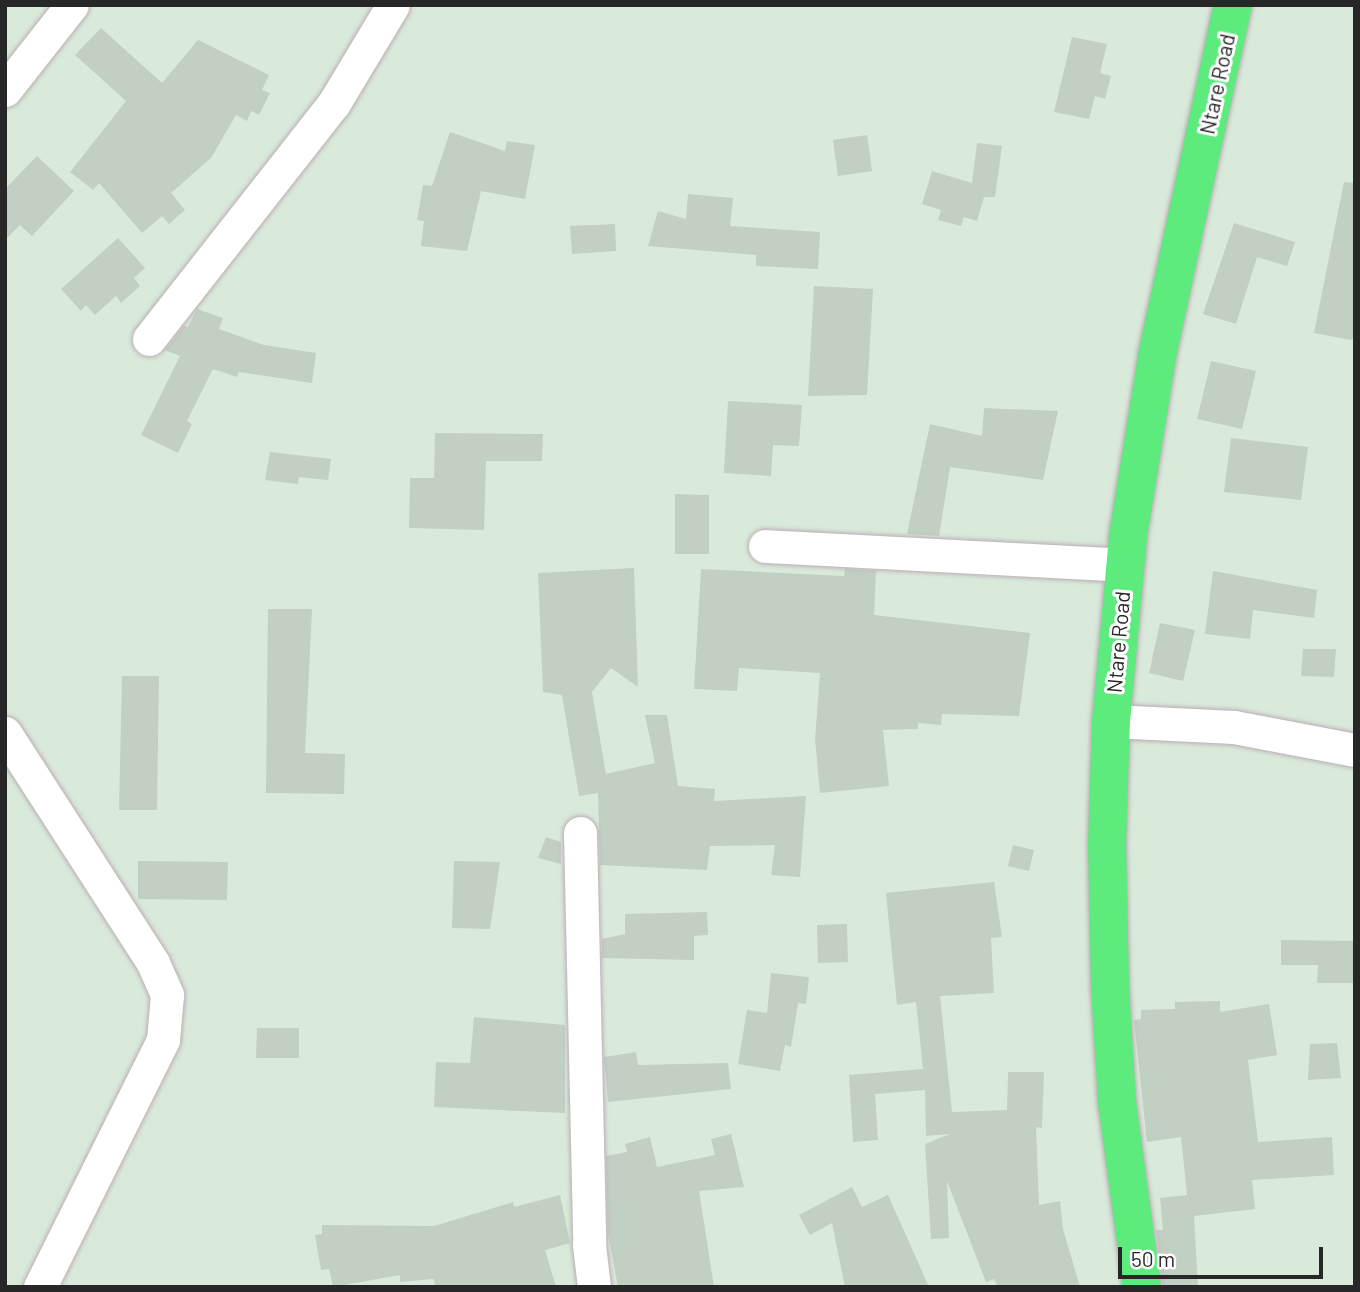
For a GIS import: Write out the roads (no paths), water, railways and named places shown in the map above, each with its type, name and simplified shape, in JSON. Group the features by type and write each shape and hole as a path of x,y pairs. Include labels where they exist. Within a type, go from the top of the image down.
{"main road":[{"name":"Ntare Road","path":"1142,1287 1132,1241 1112,1012 1107,846 1111,721 1125,565 1158,351 1233,5"}],"street":[{"path":"5,90 72,5"},
{"path":"149,339 334,103 393,5"},
{"path":"765,546 1125,565"},
{"path":"1111,721 1256,730 1355,750"},
{"path":"5,733 153,963 167,995 163,1040 40,1287"},
{"path":"580,833 594,1287"}]}
